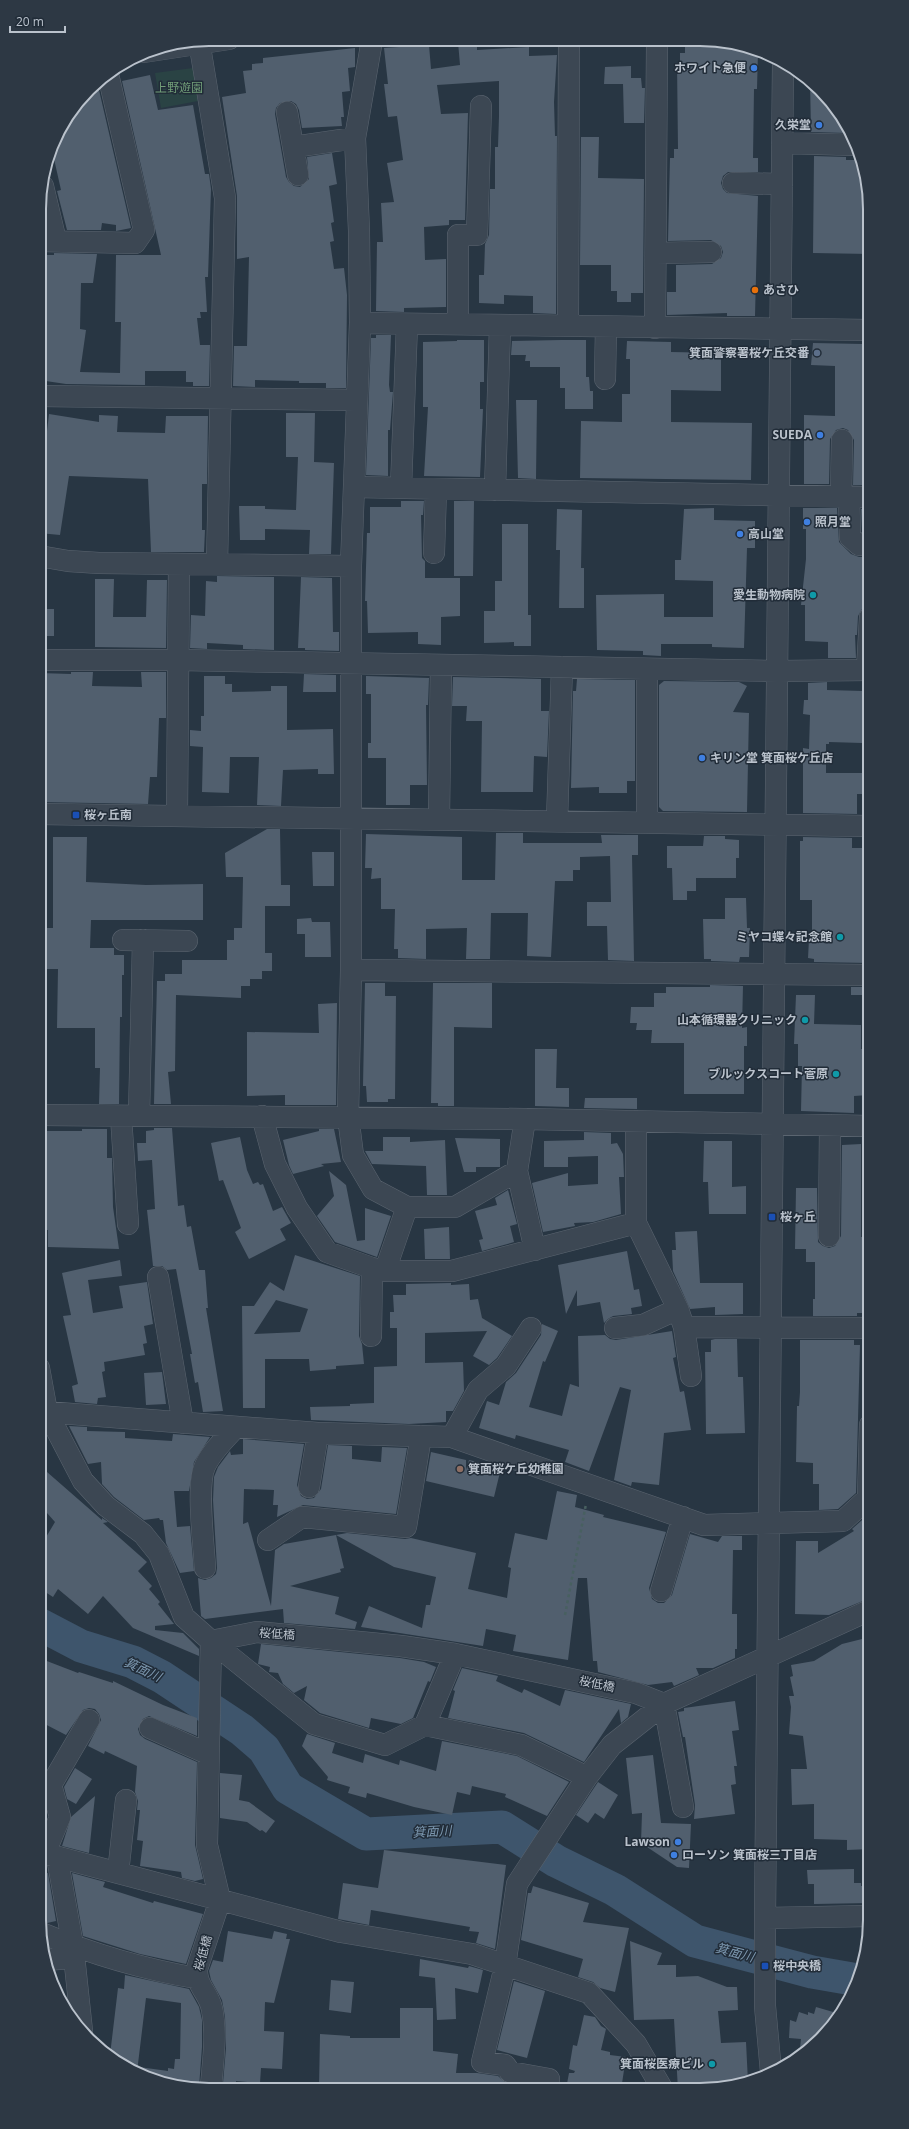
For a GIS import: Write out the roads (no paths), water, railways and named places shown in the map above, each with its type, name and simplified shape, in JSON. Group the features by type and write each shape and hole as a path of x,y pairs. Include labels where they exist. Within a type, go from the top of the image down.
{"street":[{"path":"200,46 225,198 217,564"},
{"path":"371,46 355,138 359,231 360,323 351,566 352,970 348,1116 353,1155 373,1189 407,1207 455,1207 517,1171"},
{"path":"568,326 569,46"},
{"path":"655,328 657,46"},
{"path":"771,2067 765,2006 765,1918 783,69"},
{"path":"46,223 48,241 136,243 144,230 109,80"},
{"path":"458,324 458,235 477,235 481,106"},
{"path":"287,112 298,175"},
{"path":"293,147 355,138"},
{"path":"782,143 849,144"},
{"path":"733,183 782,184"},
{"path":"656,253 711,252"},
{"path":"360,323 863,330"},
{"path":"402,488 407,324"},
{"path":"495,490 500,325"},
{"path":"605,379 606,327"},
{"path":"46,396 220,400 357,400"},
{"path":"842,440 845,497 850,537 859,545 863,545"},
{"path":"354,487 779,497 863,497"},
{"path":"434,553 436,489"},
{"path":"46,557 68,561 351,566"},
{"path":"177,816 180,564"},
{"path":"46,660 179,660 778,671 863,670"},
{"path":"439,819 441,665"},
{"path":"557,821 562,667"},
{"path":"647,669 647,822"},
{"path":"46,814 352,817 863,826"},
{"path":"128,1224 133,940 188,941"},
{"path":"352,970 863,975"},
{"path":"46,1115 348,1116 863,1126"},
{"path":"262,1116 275,1164 297,1208 327,1252 379,1270 452,1271 636,1223"},
{"path":"525,1119 517,1171 535,1250"},
{"path":"636,1121 636,1223 681,1318 691,1376"},
{"path":"829,1236 830,1125"},
{"path":"372,1336 379,1270 407,1207"},
{"path":"158,1277 183,1423"},
{"path":"615,1328 643,1325 681,1318 771,1326 863,1328"},
{"path":"452,1437 478,1390 506,1366 531,1328"},
{"path":"46,1415 318,1433 452,1437 704,1524 843,1521 863,1503"},
{"path":"46,1420 83,1481 106,1506 143,1534 159,1554 184,1617 211,1650 314,1724 385,1745 424,1725 520,1745 587,1776"},
{"path":"205,1568 202,1499 204,1468 236,1427"},
{"path":"309,1487 318,1433"},
{"path":"268,1540 302,1517 406,1527 421,1436"},
{"path":"661,1591 683,1518"},
{"path":"549,2079 509,2080 505,2065 482,2062 505,1966 517,1884 587,1776 612,1745 664,1704 863,1613"},
{"name":"桜低橋","path":"211,1650 257,1632 401,1646 455,1654 636,1693 664,1704"},
{"path":"211,1650 207,1845 220,1900"},
{"path":"424,1725 455,1654"},
{"path":"664,1704 683,1807"},
{"path":"81,2020 74,1952 47,1854 60,1817 51,1785 89,1720"},
{"path":"150,1728 208,1754"},
{"path":"118,1873 126,1800"},
{"path":"47,1854 341,1932 472,1954 589,1993 636,2044 659,2083"},
{"name":"桜低橋","path":"211,2083 215,2040 212,2007 196,1978 196,1968 220,1900"},
{"path":"765,1918 863,1916"},
{"path":"47,1936 74,1952 107,1958 158,1972 196,1978"},
{"path":"51,1958 74,1952"}],"waterway":[{"name":"箕面川","path":"46,1628 81,1646 133,1662 162,1677 242,1730 264,1749 288,1788 366,1834 502,1827 556,1861 615,1890 695,1941 812,1972 852,1979"}],"place":[{"name":"ホワイト急便","path":"754,68"},
{"name":"久栄堂","path":"819,125"},
{"name":"あさひ","path":"755,290"},
{"name":"箕面警察署桜ケ丘交番","path":"817,353"},
{"name":"SUEDA","path":"820,435"},
{"name":"照月堂","path":"807,522"},
{"name":"高山堂","path":"740,534"},
{"name":"愛生動物病院","path":"813,595"},
{"name":"キリン堂 箕面桜ケ丘店","path":"702,758"},
{"name":"桜ヶ丘南","path":"76,815"},
{"name":"ミヤコ蝶々記念館","path":"840,937"},
{"name":"山本循環器クリニック","path":"805,1020"},
{"name":"ブルックスコート菅原","path":"836,1074"},
{"name":"桜ヶ丘","path":"772,1217"},
{"name":"箕面桜ケ丘幼稚園","path":"460,1469"},
{"name":"Lawson","path":"678,1842"},
{"name":"ローソン 箕面桜三丁目店","path":"674,1855"},
{"name":"桜中央橋","path":"765,1966"},
{"name":"箕面桜医療ビル","path":"712,2064"}],"park label":[{"name":"上野遊園","path":"179,88"}]}
